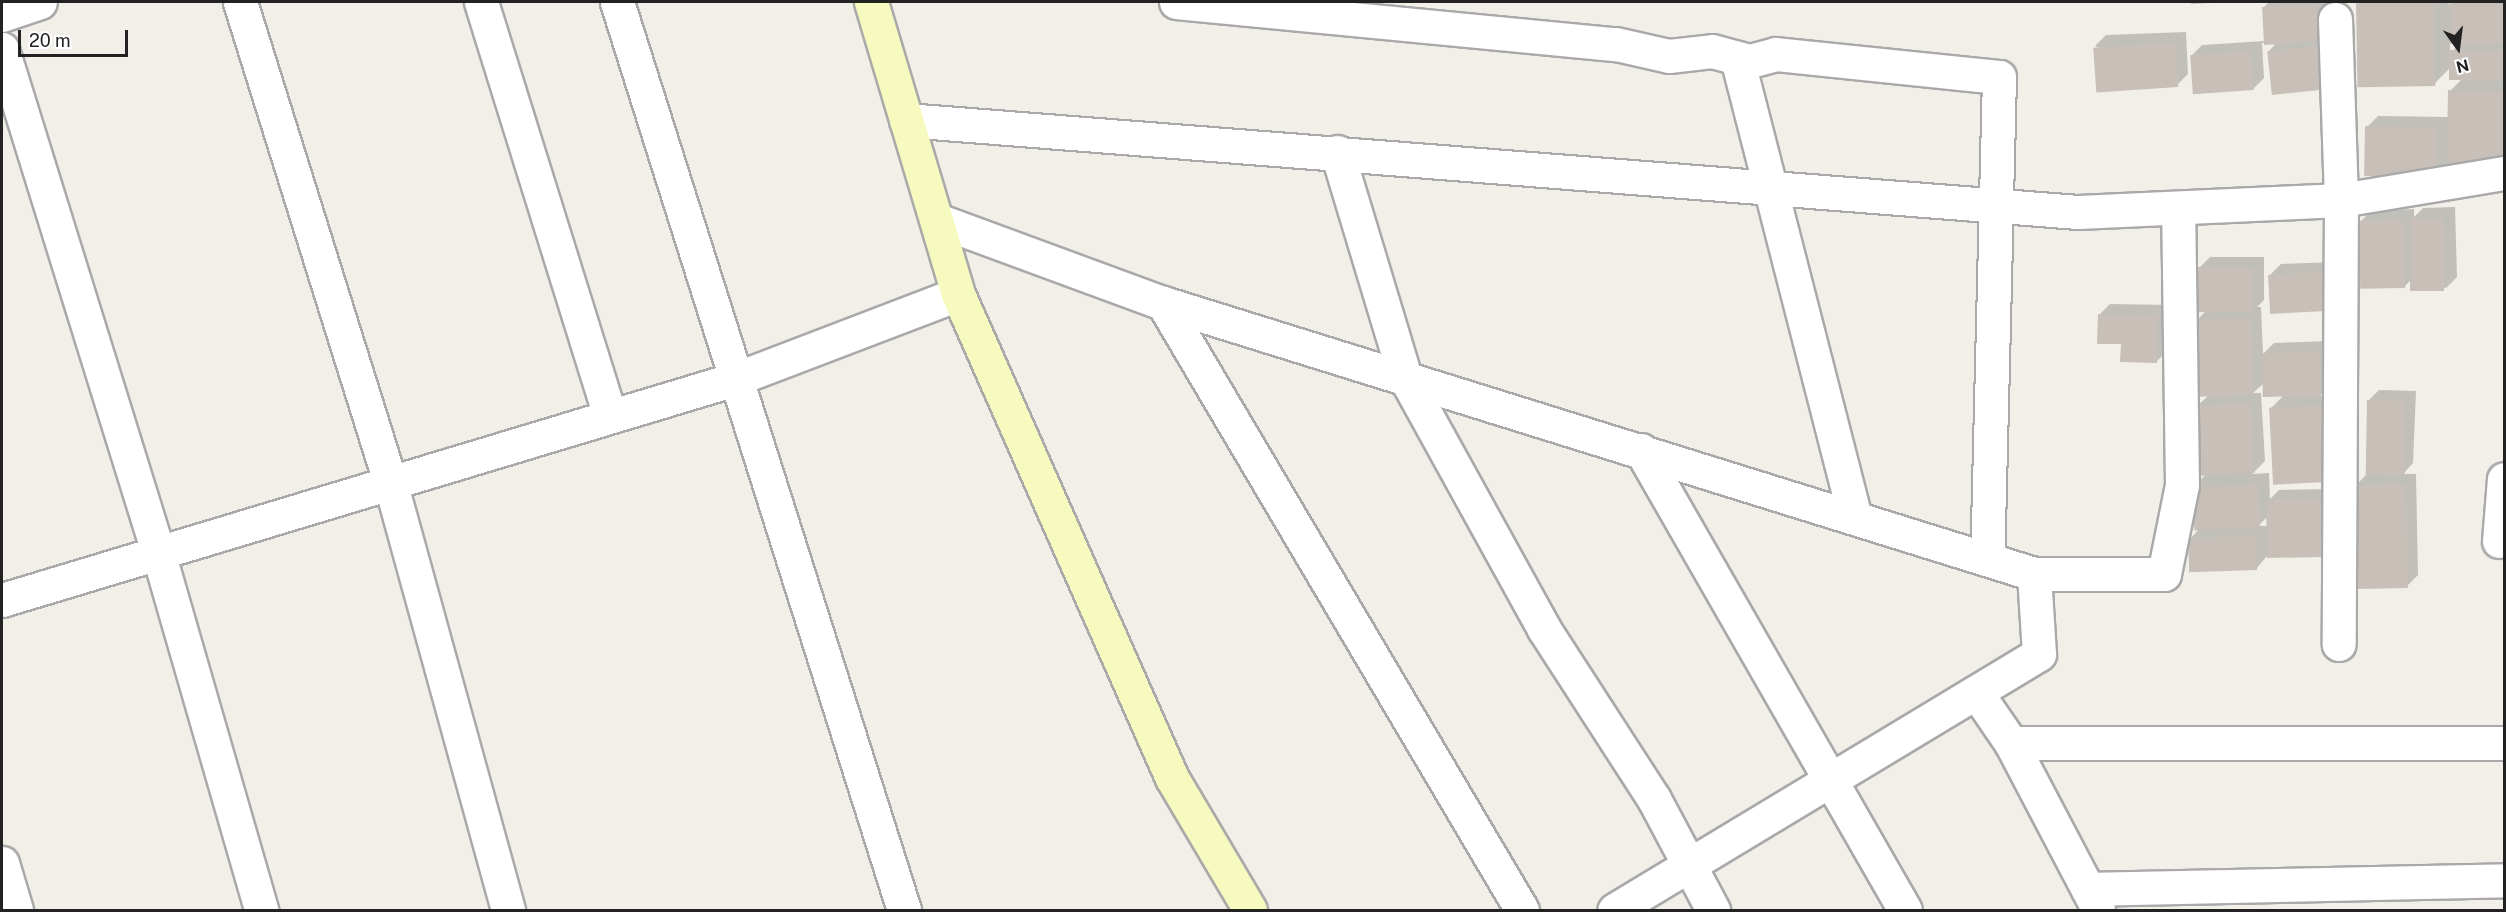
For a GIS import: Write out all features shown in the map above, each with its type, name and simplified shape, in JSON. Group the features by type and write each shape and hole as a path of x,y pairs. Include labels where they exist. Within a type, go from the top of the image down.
{"street":[{"path":"2,15 40,2"},
{"path":"240,2 391,484 508,910"},
{"path":"481,2 610,415"},
{"path":"617,2 738,378 904,910"},
{"path":"871,2 958,294 1172,778 1250,910"},
{"path":"1176,2 1617,44 1669,56 1712,51 1750,61 1776,54 1999,77 1993,205 1987,559"},
{"path":"2335,19 2341,200 2339,644"},
{"path":"2,49 158,552 261,910"},
{"path":"1737,58 1855,518"},
{"path":"906,120 1337,152 2078,212 2178,210 2341,200 2505,173"},
{"path":"1337,152 1405,377 1544,629 1654,799 1713,910"},
{"path":"937,220 1163,303 2034,574 2164,574 2182,485 2178,210"},
{"path":"2,600 738,378 958,294"},
{"path":"1163,303 1522,910"},
{"path":"1641,450 1905,910"},
{"path":"2499,540 2505,479"},
{"path":"1614,910 2039,654 2034,574"},
{"path":"1976,692 2011,743 2093,900 2505,880"},
{"path":"2011,743 2505,743"},
{"path":"2,863 16,910"}],"building":[{"path":"2191,2 2211,2 2211,3 2191,4"},
{"path":"2434,2 2435,86 2357,87 2356,3"},
{"path":"2450,2 2504,2 2504,44 2450,44"},
{"path":"2319,4 2321,42 2264,45 2262,7"},
{"path":"2175,42 2178,87 2096,93 2093,48"},
{"path":"2317,46 2322,90 2272,95 2267,51"},
{"path":"2449,50 2504,50 2504,80 2449,80"},
{"path":"2251,51 2254,90 2193,94 2190,55"},
{"path":"2448,90 2504,91 2503,172 2447,171"},
{"path":"2365,126 2437,127 2436,177 2364,176"},
{"path":"2410,218 2444,218 2444,291 2410,291"},
{"path":"2404,220 2405,288 2360,289 2359,221"},
{"path":"2197,267 2254,268 2253,313 2196,312"},
{"path":"2324,272 2326,311 2270,314 2268,275"},
{"path":"2098,314 2158,315 2157,363 2120,362 2121,344 2097,344"},
{"path":"2251,317 2254,395 2199,397 2196,319"},
{"path":"2320,352 2321,396 2263,397 2262,353"},
{"path":"2367,400 2406,401 2405,476 2366,475"},
{"path":"2251,403 2255,473 2199,476 2195,406"},
{"path":"2323,405 2327,482 2273,485 2269,408"},
{"path":"2258,484 2260,527 2194,530 2192,487"},
{"path":"2406,484 2408,588 2356,589 2354,485"},
{"path":"2322,499 2323,557 2267,558 2266,500"},
{"path":"2256,536 2257,570 2189,572 2188,538"}]}
